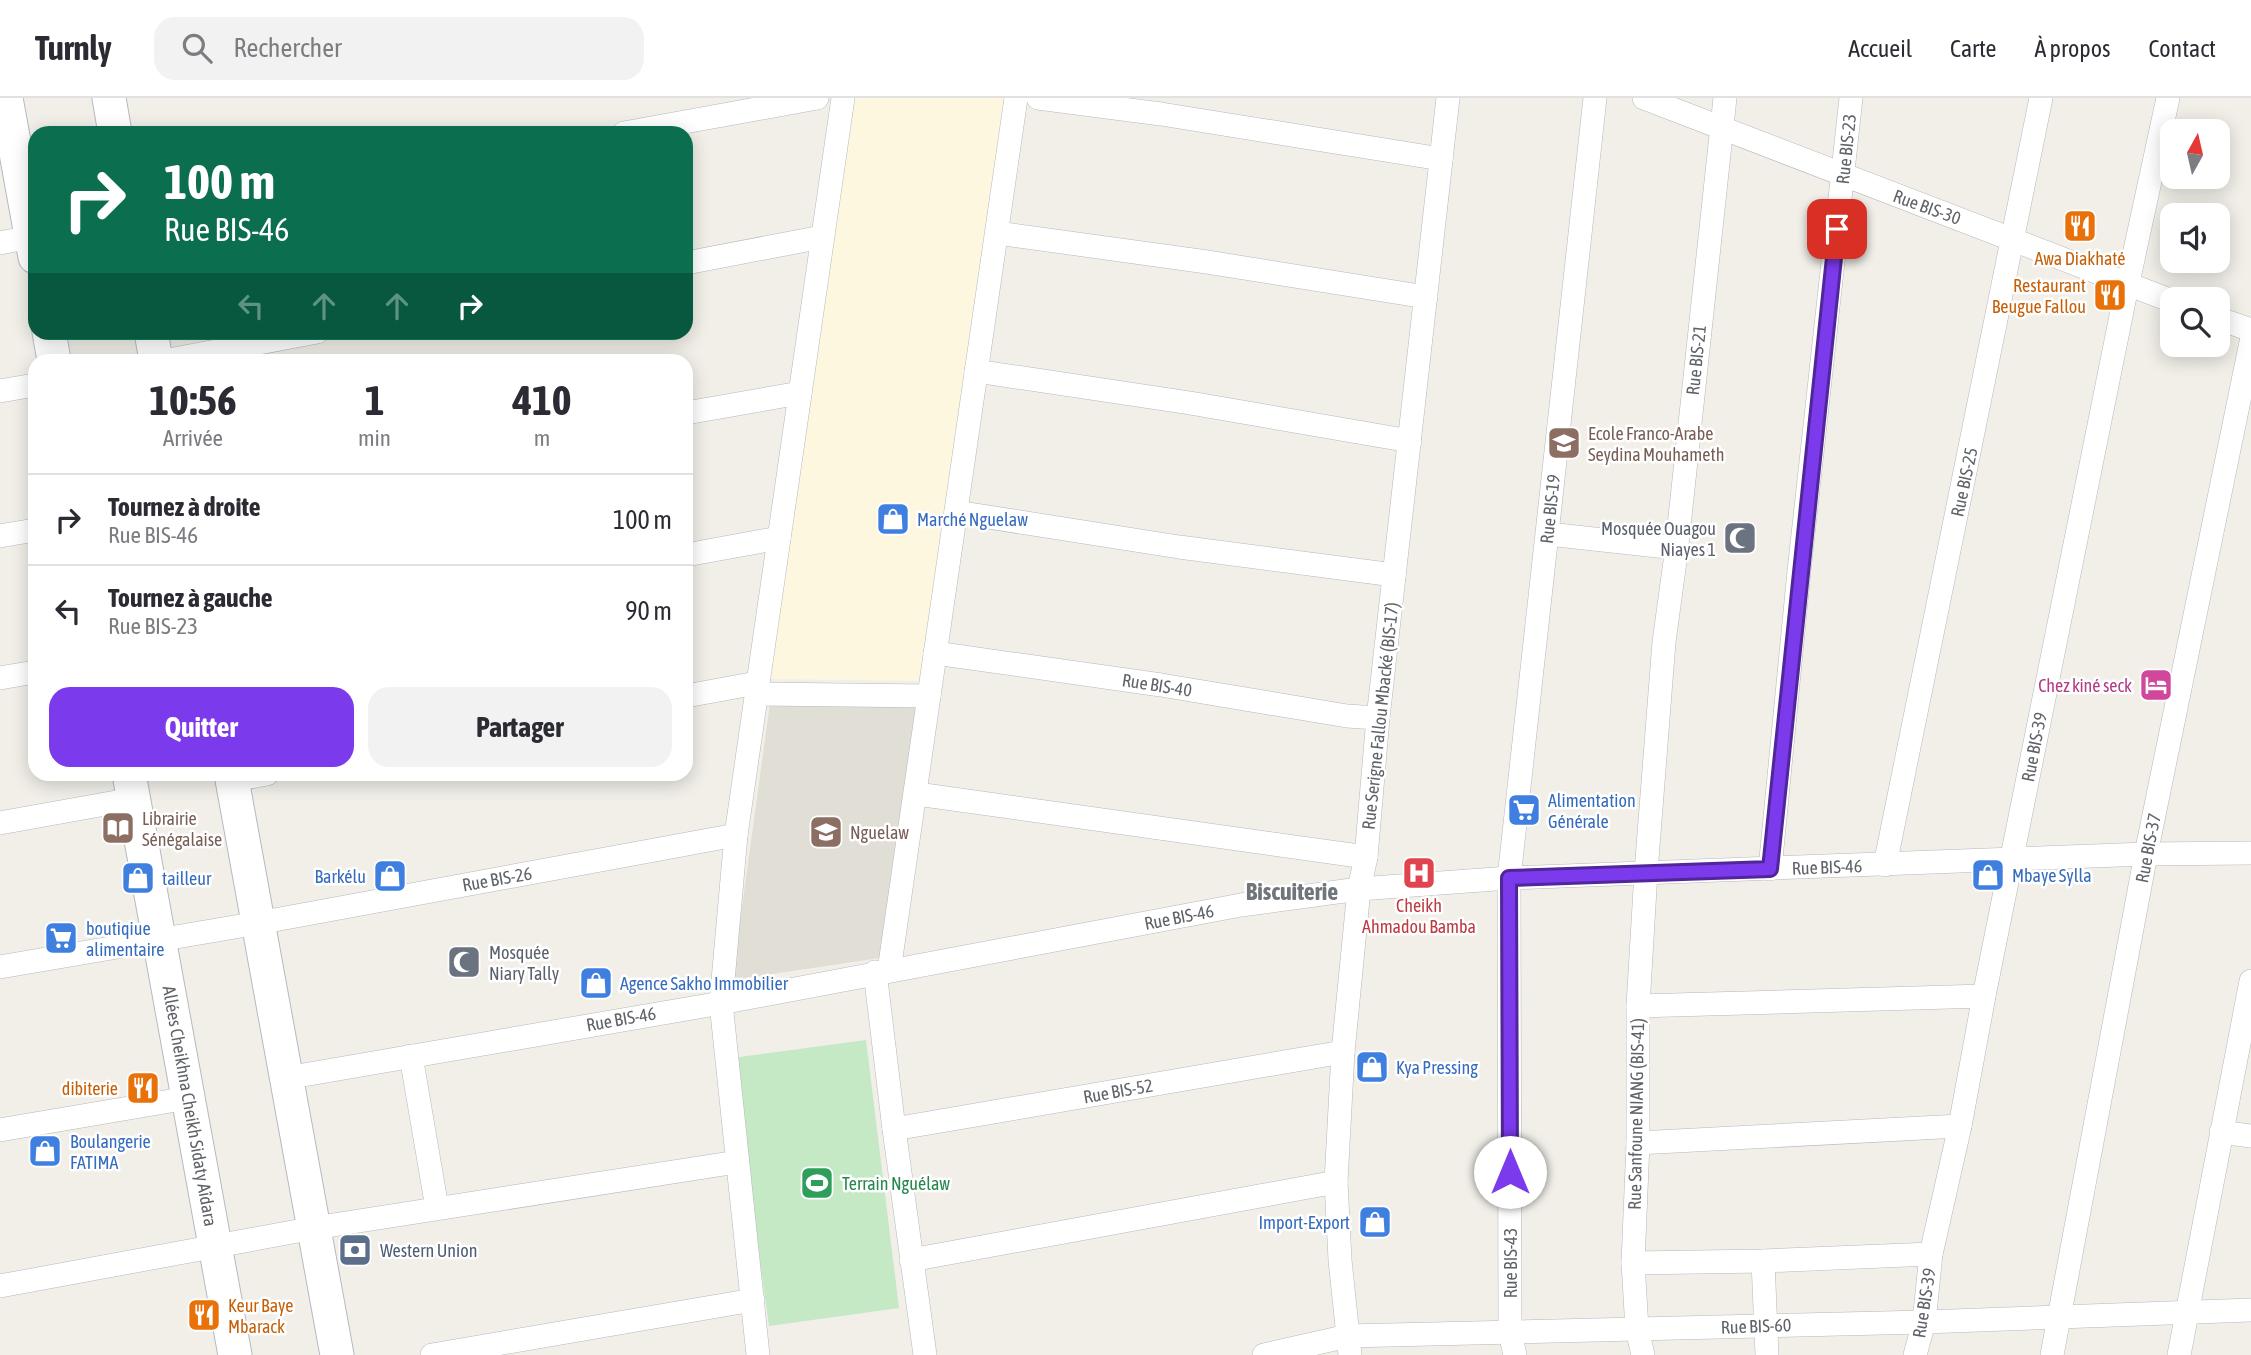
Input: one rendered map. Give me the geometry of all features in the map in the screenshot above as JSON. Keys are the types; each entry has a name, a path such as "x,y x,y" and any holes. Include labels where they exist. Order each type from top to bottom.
{"main road":[{"path":"109,98 114,126"},
{"path":"4,101 22,246"},
{"path":"232,781 249,925 286,1078 307,1229 337,1355"},
{"name":"Allées Cheikhna Cheikh Sidaty Aîdara","path":"131,786 166,938 188,1098 221,1245 235,1355"}],"street":[{"path":"663,126 817,98"},
{"path":"758,1355 721,1003 736,835 843,98"},
{"path":"925,1355 894,1129 882,971 917,794 1016,98"},
{"path":"1038,98 1237,125 1441,159"},
{"name":"Rue Serigne Fallou Mbacké (BIS-17)","path":"1349,1345 1339,1260 1336,1182 1343,1052 1448,98"},
{"name":"Rue BIS-19","path":"1509,878 1595,98"},
{"name":"Rue BIS-30","path":"1644,98 2160,296"},
{"name":"Rue BIS-21","path":"1646,873 1664,642 1725,98"},
{"name":"Rue BIS-23","path":"1770,869 1851,98"},
{"name":"Rue BIS-25","path":"1885,865 2041,98"},
{"name":"Rue BIS-39","path":"1915,1355 1924,1322 1931,1254 1960,1126 2128,284 2168,98"},
{"path":"996,233 1207,262 1426,297"},
{"path":"693,262 822,237"},
{"path":"2230,323 2251,330"},
{"path":"201,354 275,340"},
{"name":"Rue BIS-37","path":"2052,1355 2146,854 2251,342"},
{"path":"976,371 1190,403 1410,441"},
{"path":"0,391 28,386"},
{"path":"693,412 800,393"},
{"path":"956,512 1179,547 1394,575"},
{"path":"0,537 28,531"},
{"path":"1548,534 1676,548"},
{"path":"693,554 779,538"},
{"name":"Rue BIS-40","path":"935,653 1161,685 1347,716 1378,718"},
{"path":"0,678 28,673"},
{"path":"693,695 757,689 929,696"},
{"path":"0,823 131,786"},
{"path":"917,794 1366,857"},
{"name":"Rue BIS-26","path":"0,967 249,925 736,835"},
{"name":"Rue BIS-46","path":"286,1078 721,1003 1241,905 1359,889 1509,878 2146,854 2251,853"},
{"name":"Rue Sanfoune NIANG (BIS-41)","path":"1643,1355 1637,1329 1633,1263 1638,1143 1638,1006 1646,873"},
{"name":"Rue BIS-43","path":"1509,878 1512,1344"},
{"path":"2179,1355 2251,981"},
{"path":"1638,1006 1984,996"},
{"name":"Rue BIS-52","path":"894,1129 1343,1052"},
{"path":"411,1056 437,1209"},
{"path":"0,1130 188,1098"},
{"path":"1638,1143 1960,1126"},
{"path":"2221,1132 2251,1136"},
{"path":"0,1286 307,1229 737,1162"},
{"path":"911,1260 1336,1182"},
{"path":"1633,1263 1931,1254"},
{"path":"1763,1261 1768,1325 1767,1355"},
{"path":"432,1355 753,1300"},
{"name":"Rue BIS-60","path":"1264,1355 1349,1345 1512,1344 1637,1329 2251,1310"}],"shaded area":[{"path":"855,98 1005,98 925,681 769,679"},
{"name":"Nguelaw","path":"770,703 919,705 880,958 732,980"}],"green space":[{"name":"Terrain Nguélaw","path":"866,1040 899,1308 769,1326 732,1058"}],"place":[{"name":"Awa Diakhaté","path":"2080,226"},
{"name":"Restaurant Beugue Fallou","path":"2110,295"},
{"name":"Ecole Franco-Arabe Seydina Mouhameth","path":"1564,443"},
{"name":"Marché Nguelaw","path":"893,519"},
{"name":"Mosquée Ouagou Niayes 1","path":"1740,538"},
{"name":"Chez kiné seck","path":"2156,685"},
{"name":"Alimentation Générale","path":"1524,810"},
{"name":"Librairie Sénégalaise","path":"118,828"},
{"name":"Nguelaw","path":"826,832"},
{"name":"Cheikh Ahmadou Bamba","path":"1419,873"},
{"name":"Mbaye Sylla","path":"1988,875"},
{"name":"Barkélu","path":"390,876"},
{"name":"tailleur","path":"138,878"},
{"name":"boutiqiue alimentaire","path":"61,938"},
{"name":"Mosquée Niary Tally","path":"464,962"},
{"name":"Agence Sakho Immobilier","path":"596,983"},
{"name":"Kya Pressing","path":"1372,1067"},
{"name":"dibiterie","path":"143,1088"},
{"name":"Boulangerie FATIMA","path":"45,1151"},
{"name":"Terrain Nguélaw","path":"817,1183"},
{"name":"Import-Export","path":"1375,1222"},
{"name":"Western Union","path":"355,1250"},
{"name":"Keur Baye Mbarack","path":"204,1315"}],"district":[{"name":"Biscuiterie","path":"1292,891"}],"route":[{"path":"1510,1172 1509,878 1770,869 1799,571 1837,229"}]}
